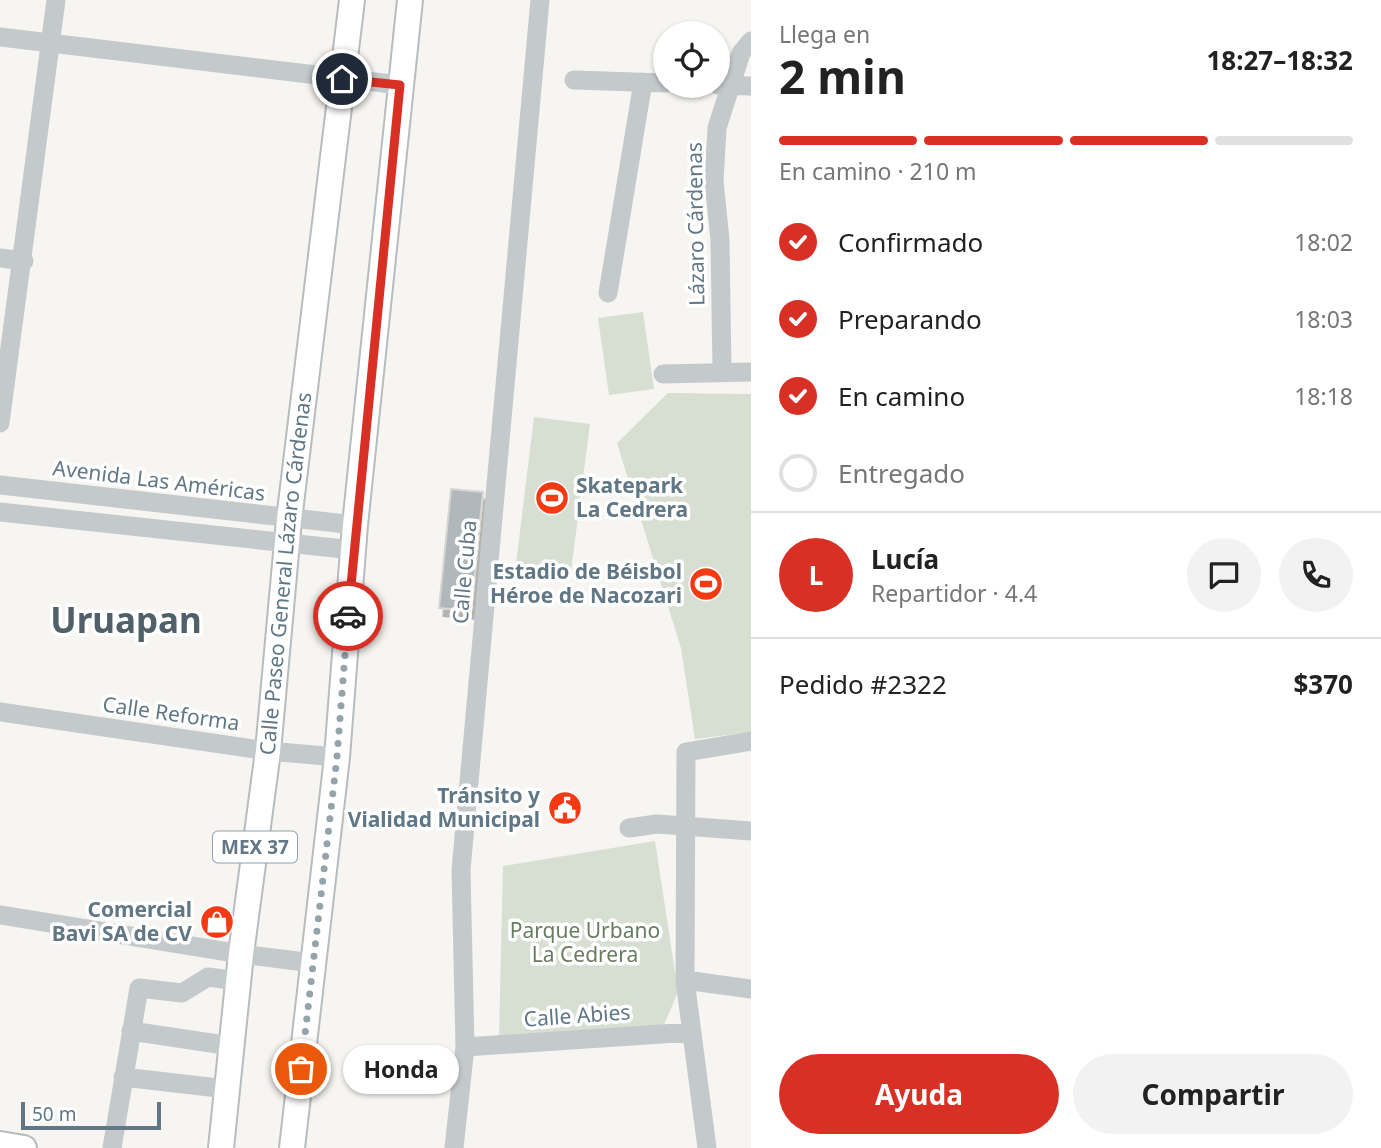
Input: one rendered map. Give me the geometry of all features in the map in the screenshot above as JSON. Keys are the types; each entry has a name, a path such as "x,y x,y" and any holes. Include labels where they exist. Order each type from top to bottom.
{"main road":[{"name":"Calle Paseo General Lázaro Cárdenas","path":"221,1148 241,954 268,751 286,545 352,0"},
{"name":"MEX 37","path":"292,1148 337,757 355,525 410,0"},
{"path":"0,1144 24,1148"}],"street":[{"path":"0,423 24,261 56,0"},
{"name":"Calle Cuba","path":"454,1148 465,1046 461,870 540,0"},
{"path":"0,37 400,85"},
{"name":"Lázaro Cárdenas","path":"722,372 720,240 714,181 717,128 734,85 741,53 751,41"},
{"path":"574,80 653,82"},
{"path":"608,293 643,82"},
{"path":"0,258 24,261"},
{"path":"663,374 751,372"},
{"name":"Avenida Las Américas","path":"0,485 289,520 355,525"},
{"path":"0,512 286,545 353,550"},
{"name":"Calle Reforma","path":"0,712 268,751 337,757"},
{"path":"707,1148 685,980 686,752 751,741"},
{"path":"629,828 686,825 751,831"},
{"path":"0,915 313,963"},
{"path":"112,1148 138,991 142,987 182,993 208,977 238,981"},
{"path":"685,980 751,989"},
{"path":"131,1031 231,1046"},
{"name":"Calle Abies","path":"465,1046 692,1032"},
{"path":"123,1077 227,1089"}],"green space":[{"path":"643,312 654,389 609,395 598,318"},
{"name":"Estadio de Béisbol Héroe de Nacozari","path":"668,393 751,394 751,732 695,739 681,648 617,443"},
{"name":"Skatepark La Cedrera","path":"534,417 590,424 570,579 515,572"},
{"name":"Parque Urbano La Cedrera","path":"655,841 678,992 663,1027 499,1039 503,866"}],"building":[{"path":"451,489 483,492 471,611 439,608"}],"way so far":[{"path":"301,1069 337,757 348,616"}],"place":[{"name":"Skatepark La Cedrera","path":"552,498"},
{"name":"Estadio de Béisbol Héroe de Nacozari","path":"706,584"},
{"name":"Tránsito y Vialidad Municipal","path":"565,808"},
{"name":"Comercial Bavi SA de CV","path":"217,922"},
{"name":"Honda","path":"301,1069"}],"district":[{"name":"Uruapan","path":"126,621"}],"route":[{"path":"342,79 400,85 348,616"}]}
